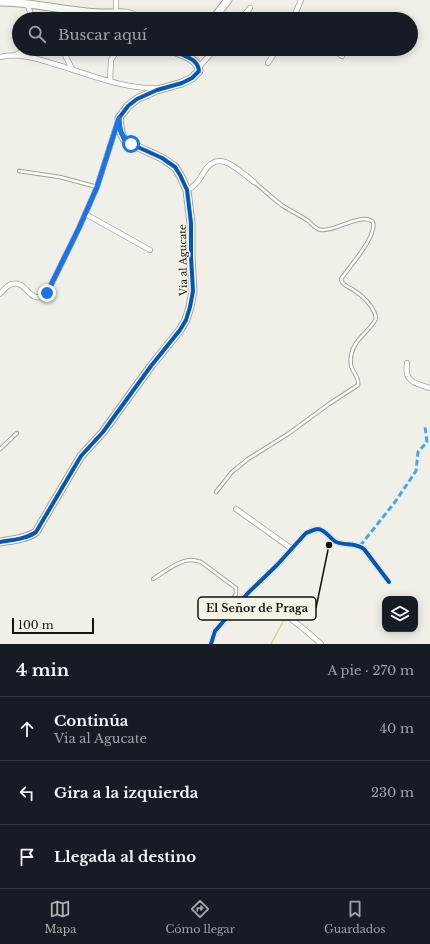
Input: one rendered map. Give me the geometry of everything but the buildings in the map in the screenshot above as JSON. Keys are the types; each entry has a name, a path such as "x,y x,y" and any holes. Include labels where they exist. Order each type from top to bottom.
{"street":[{"path":"116,0 116,12"},
{"path":"219,12 228,0"},
{"path":"296,12 301,0"},
{"path":"0,2 13,2 83,12"},
{"path":"27,4 30,12"},
{"path":"247,12 250,8"},
{"path":"0,57 12,56"},
{"path":"23,56 110,81 134,86 156,88 172,86"},
{"path":"66,56 72,69"},
{"path":"110,81 112,60 114,56"},
{"path":"185,56 193,60 199,67"},
{"path":"0,294 9,285 14,283 18,284 32,296 39,298 44,296 52,284 97,187 119,118 128,106 137,99 157,90 192,78 199,71 199,67 209,56"},
{"path":"268,63 272,56"},
{"name":"Via al Agucate","path":"0,542 22,538 36,532 82,456 103,432 151,366 180,330 186,320 190,307 193,291 191,223 187,190 175,167 162,158 131,144 124,139 119,127 119,118"},
{"path":"187,190 197,184 205,170 210,165 220,161 225,161 233,165 254,182"},
{"path":"85,214 150,250"},
{"path":"406,363 409,379 430,388"},
{"path":"236,509 292,549"},
{"path":"211,644 215,631 248,593 277,565 306,533 319,529 340,544 360,546 364,549 389,582"},
{"path":"229,616 242,605 253,602 265,604 282,613 321,644"}],"lane":[{"path":"19,171 60,177 97,187"},
{"path":"216,492 232,472 248,459 288,434 358,385 358,380 351,367 350,359 352,349 376,319 373,310 366,301 359,294 345,286 341,279 367,242 373,230 373,222 362,219 334,229 319,230 309,221 282,206 254,182"},
{"path":"0,449 17,433"},
{"path":"153,579 186,561 194,560 201,562 236,588 236,594 226,609 229,616"}],"waterway":[{"path":"271,644 285,618"}],"marked path":[{"path":"360,546 395,502 416,471 418,452 427,442 425,426"}],"cycle path":[{"path":"0,542 23,538 36,532 81,456 103,432 186,320 193,291 191,223 187,190 175,167 162,158 131,144 124,139 121,133 119,118 128,106 137,99 157,90 182,83 192,78 199,71 198,66 186,56"},
{"path":"211,644 215,631 248,593 277,565 306,533 314,530 318,529 323,531 336,542 354,545 364,549 389,582"}],"place":[{"name":"El Señor de Praga","path":"329,545"}],"route":[{"path":"47,293 79,228 97,187 119,118 121,133 124,139 131,144"}]}
